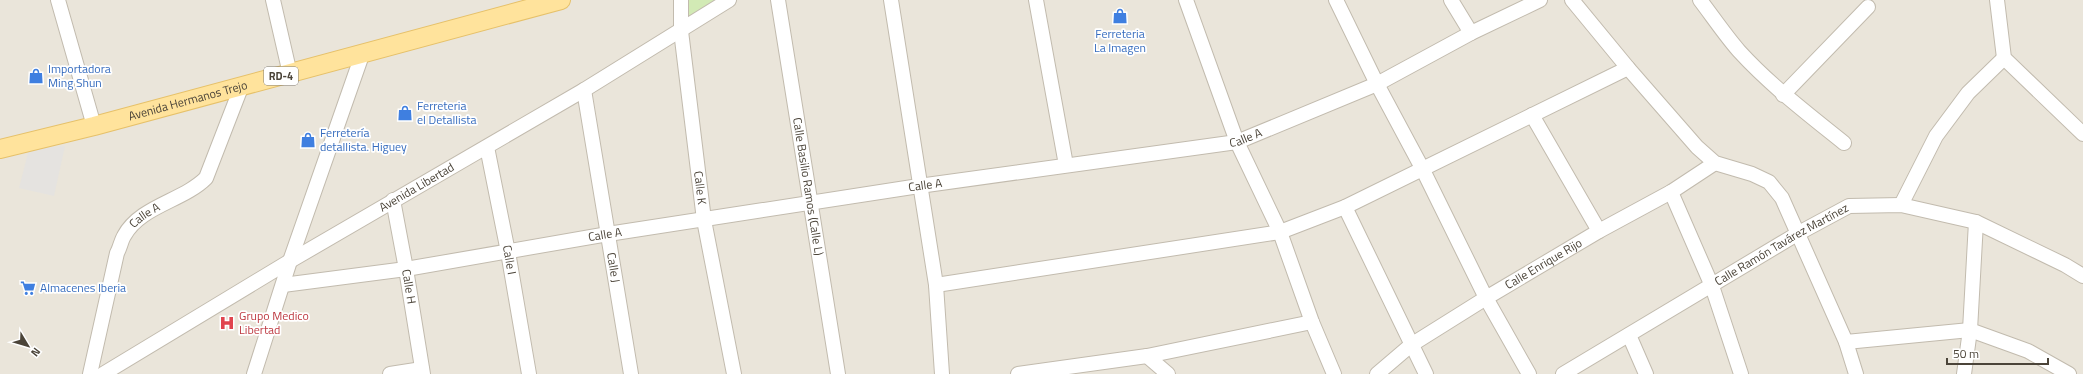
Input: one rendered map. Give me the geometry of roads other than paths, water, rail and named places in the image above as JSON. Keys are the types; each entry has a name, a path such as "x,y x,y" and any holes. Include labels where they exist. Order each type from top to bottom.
{"main road":[{"name":"Avenida Hermanos Trejo","path":"0,149 94,126 242,85 362,55 560,0"}],"street":[{"path":"58,0 94,126"},
{"path":"273,0 290,74"},
{"name":"Calle K","path":"681,0 681,30 704,220 734,374"},
{"name":"Avenida Libertad","path":"103,374 393,200 584,90 729,0"},
{"name":"Calle Basilio Ramos (Calle L)","path":"778,0 838,374"},
{"path":"891,0 919,186 936,285 942,374"},
{"path":"1036,0 1066,166"},
{"path":"1186,0 1237,142 1280,232 1312,322 1334,374"},
{"path":"1336,0 1377,84 1422,168 1486,298 1529,374"},
{"path":"1451,0 1470,32"},
{"name":"Calle A","path":"283,285 406,269 608,234 919,186 1237,142 1377,84 1470,32 1540,0"},
{"path":"1572,0 1628,68 1697,147 1715,163 1752,174 1769,182 1782,198 1846,342 1856,374"},
{"path":"1700,0 1739,50 1783,95 1844,144"},
{"path":"1997,0 2004,58 2083,134"},
{"path":"1783,95 1868,7"},
{"path":"254,374 290,261 362,55"},
{"path":"1901,205 1936,136 1968,92 2004,58"},
{"path":"936,285 1280,232 1345,207 1628,68"},
{"name":"Calle A","path":"90,374 118,254 124,235 146,214 198,186 206,178 242,85"},
{"name":"Calle J","path":"584,90 632,374"},
{"path":"1532,115 1599,231"},
{"name":"Calle I","path":"487,147 508,252 529,374"},
{"name":"Calle Enrique Rijo","path":"1377,374 1411,345 1486,298 1599,231 1671,192 1715,163"},
{"path":"1671,192 1712,286 1740,374"},
{"name":"Calle H","path":"393,200 423,371"},
{"name":"Calle Ramón Tavárez Martínez","path":"1563,374 1797,234 1849,206 1901,205 1976,222 2065,265 2083,276"},
{"path":"1345,207 1426,374"},
{"path":"1964,374 1970,330 1976,222"},
{"path":"1018,374 1147,356 1312,322"},
{"path":"1846,342 1970,330 2028,351 2068,374"},
{"path":"1629,334 1646,374"},
{"path":"1147,356 1168,374"},
{"path":"390,374 423,371"}],"place":[{"name":"Ferreteria La Imagen","path":"1120,16"},
{"name":"Importadora Ming Shun","path":"36,76"},
{"name":"Ferreteria el Detallista","path":"405,113"},
{"name":"Ferretería detallista. Higuey","path":"308,140"},
{"name":"Almacenes Iberia","path":"28,288"},
{"name":"Grupo Medico Libertad","path":"227,323"}]}
